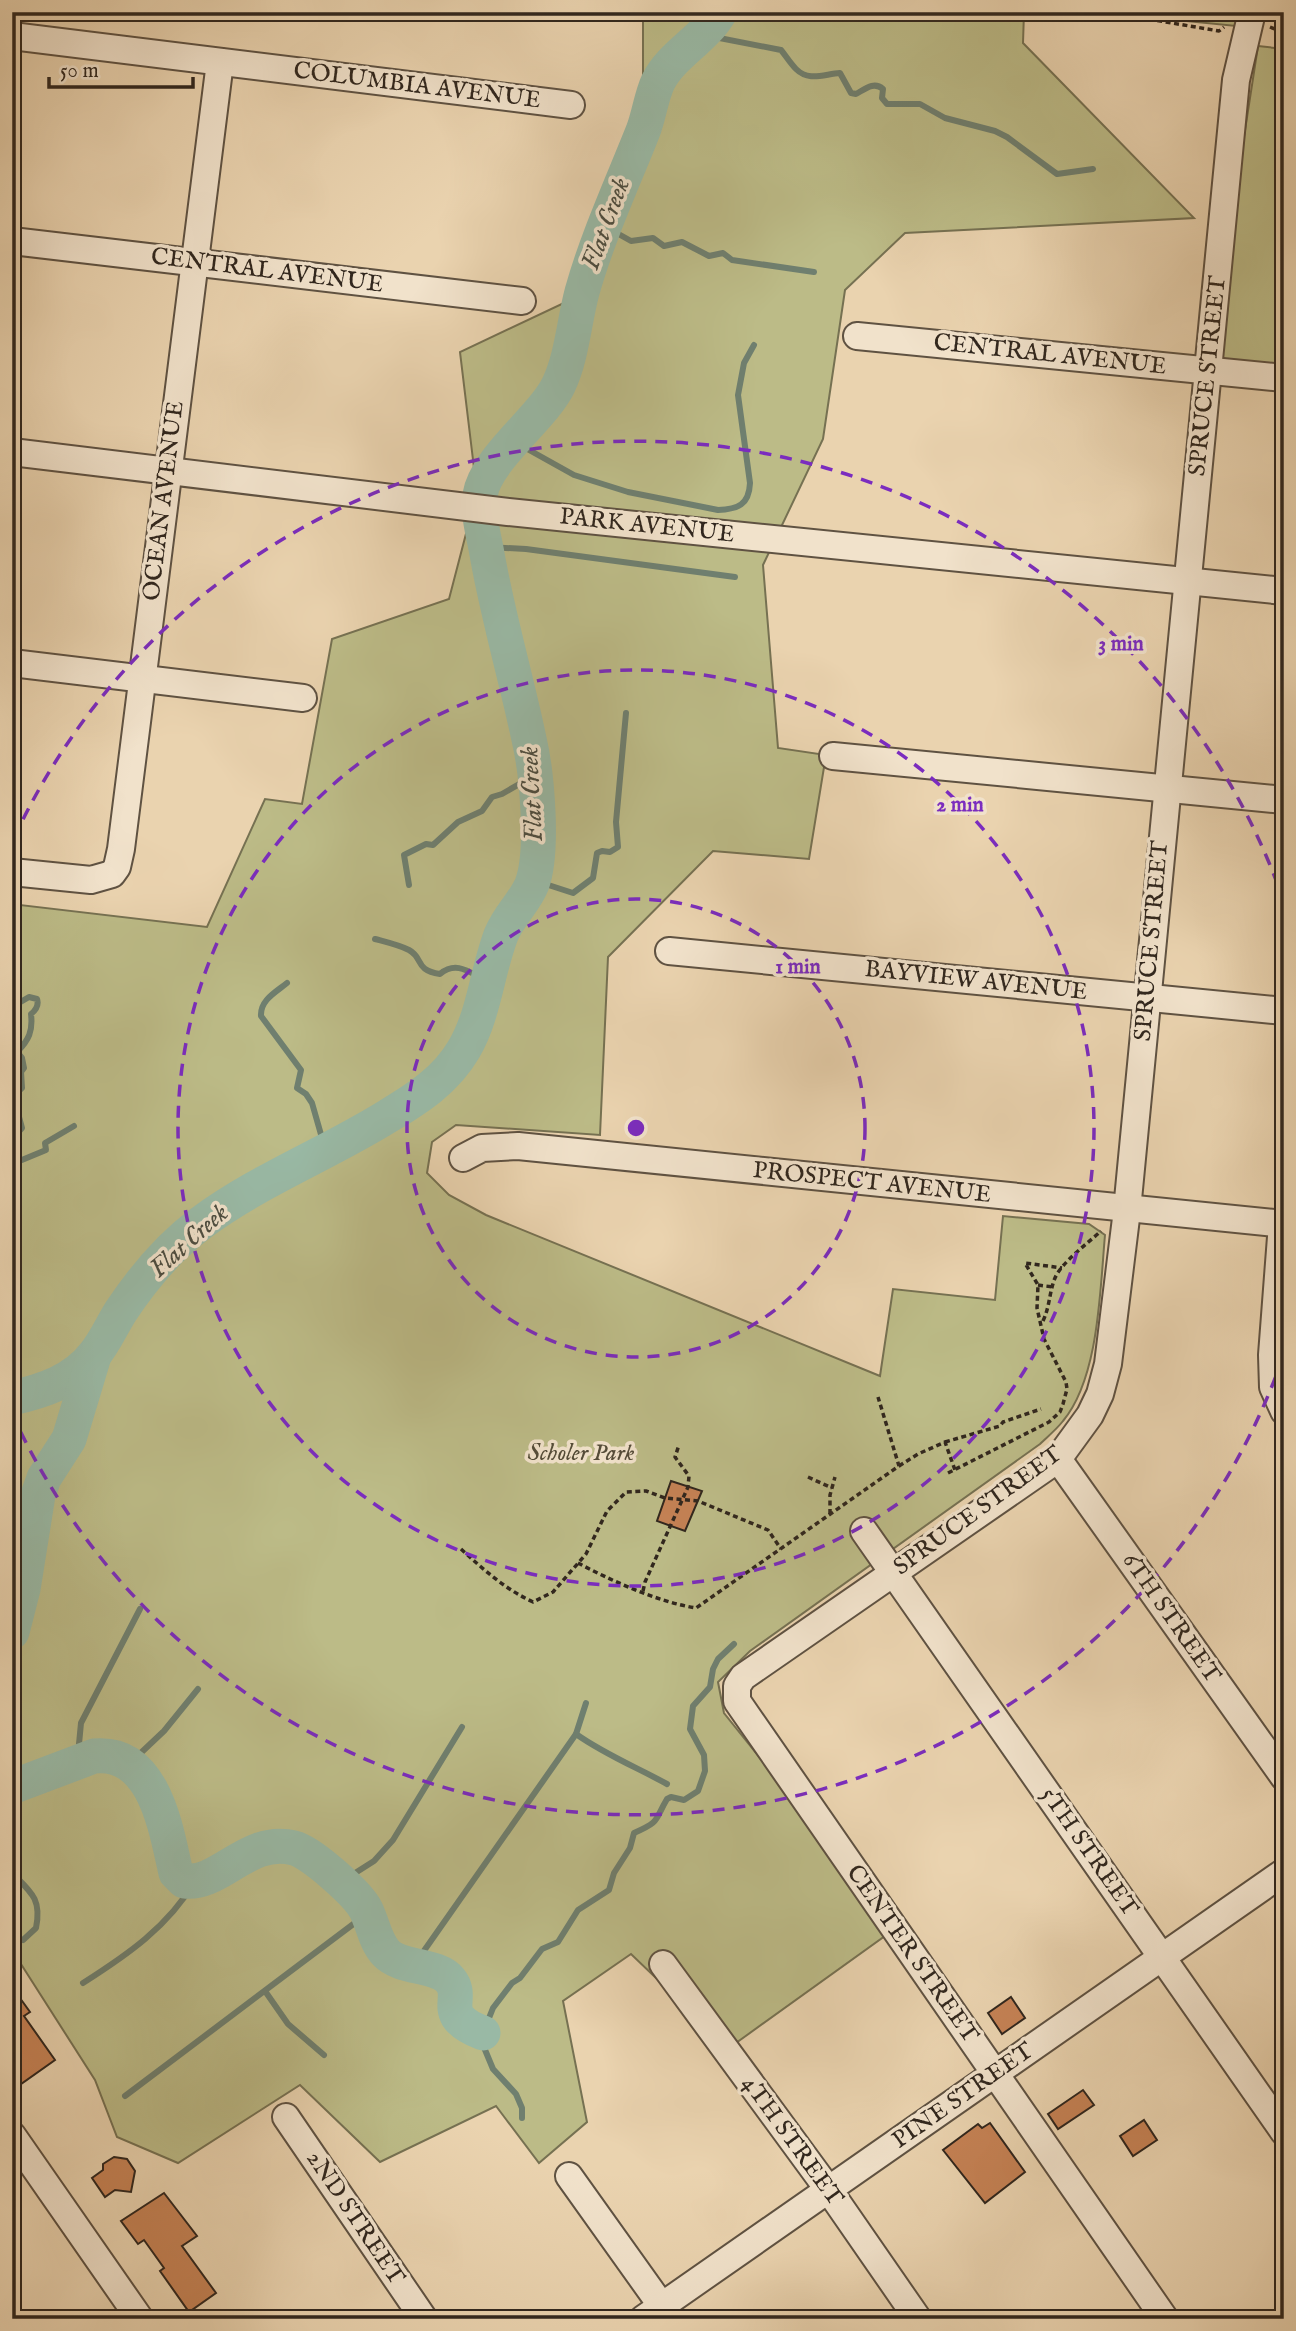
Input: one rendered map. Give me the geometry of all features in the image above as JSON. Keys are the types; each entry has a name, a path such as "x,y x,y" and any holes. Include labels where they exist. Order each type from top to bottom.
{"street":[{"name":"SPRUCE STREET","path":"736,1691 743,1677 1058,1459 1090,1415 1100,1394 1108,1364 1127,1210 1236,80 1250,16"},
{"name":"COLUMBIA AVENUE","path":"12,36 571,105"},
{"name":"OCEAN AVENUE","path":"12,873 101,879 112,874 117,867 219,62"},
{"name":"CENTRAL AVENUE","path":"12,240 522,301"},
{"name":"CENTRAL AVENUE","path":"857,335 1284,378"},
{"name":"PARK AVENUE","path":"12,452 508,512 1284,591"},
{"path":"12,663 303,698"},
{"path":"833,756 1284,800"},
{"name":"BAYVIEW AVENUE","path":"669,951 1284,1011"},
{"name":"PROSPECT AVENUE","path":"463,1158 482,1148 518,1146 1283,1224"},
{"path":"1283,1224 1272,1364 1273,1387 1284,1411"},
{"name":"6TH STREET","path":"1058,1459 1284,1777"},
{"name":"5TH STREET","path":"864,1531 1284,2132"},
{"name":"CENTER STREET","path":"736,1691 737,1702 1165,2319"},
{"name":"PINE STREET","path":"659,2314 828,2189 1284,1872"},
{"name":"4TH STREET","path":"663,1964 828,2189 918,2319"},
{"name":"2ND STREET","path":"286,2117 424,2319"},
{"path":"12,2135 140,2319"},
{"path":"569,2176 659,2314"}],"path":[{"path":"1107,12 1219,31 1236,18 1250,16 1284,33"},
{"path":"1042,1323 1049,1307 1055,1277 1108,1224 1127,1210"},
{"path":"948,1473 1040,1427 1060,1412 1066,1397 1066,1382 1044,1339 1037,1308 1038,1285 1025,1263 1062,1268"},
{"path":"1038,1285 1053,1287"},
{"path":"878,1397 899,1466"},
{"path":"578,1563 604,1577 675,1605 696,1608 918,1454 1041,1409"},
{"path":"945,1442 954,1470"},
{"path":"643,1591 688,1487 690,1476 675,1457 679,1445"},
{"path":"830,1514 835,1477"},
{"path":"808,1478 832,1488"},
{"path":"461,1549 515,1594 533,1602 553,1592 586,1554 607,1511 625,1492 646,1491 665,1498 698,1501 768,1530 780,1549"}],"green space":[{"name":"Scholer Park","path":"643,12 1024,12 1023,43 1194,218 905,233 845,290 823,439 763,565 778,748 826,755 809,859 713,851 608,957 600,1135 456,1125 432,1142 427,1173 449,1195 486,1215 880,1376 893,1289 995,1300 1003,1216 1089,1224 1105,1235 1099,1307 1091,1358 1075,1403 1060,1424 1040,1444 750,1651 718,1682 724,1713 896,1928 729,2048 631,1954 563,2001 587,2122 539,2163 496,2106 380,2162 300,2085 178,2163 117,2137 95,2080 12,1950 12,904 207,927 265,799 302,804 332,639 449,599 468,526 474,468 460,352 564,303 643,90"},
{"path":"1096,12 1251,12 1246,27"},
{"path":"1258,46 1284,49 1284,378 1208,370"}],"building":[{"path":"671,1481 702,1491 685,1531 657,1521"},
{"path":"12,1987 30,2012 24,2016 55,2060 21,2084 12,2071"},
{"path":"1011,1997 1025,2018 1002,2034 988,2013"},
{"path":"1083,2090 1094,2105 1058,2129 1048,2114"},
{"path":"1144,2120 1157,2140 1133,2156 1120,2136"},
{"path":"990,2123 1025,2172 985,2203 943,2150 978,2124 982,2128"},
{"path":"114,2157 127,2159 135,2171 131,2192 115,2190 105,2197 92,2178 103,2170 103,2164"},
{"path":"164,2193 197,2236 182,2246 216,2293 189,2312 160,2271 164,2268 144,2240 138,2244 121,2221"}],"waterway":[{"name":"Flat Creek","path":"12,1398 57,1384 86,1364 148,1275 168,1252 201,1223 246,1193 365,1130 420,1095 449,1070 471,1036 501,935 532,884 538,852 537,791 532,754 491,577 480,517 480,495 493,467 552,397 559,384 567,362 588,272 643,131 658,82 671,63 706,31 720,12"},
{"path":"704,35 781,50 796,69 806,75 840,73 851,93 880,87 883,89 882,98 887,104 920,104 945,118 995,131 1057,174 1093,169"},
{"path":"606,227 631,241 653,238 664,246 682,242 709,256 723,253 732,260 814,272"},
{"path":"513,441 574,475 628,492 718,510 737,507 745,501 750,483 738,395 744,363 754,345"},
{"path":"486,547 526,549 735,577"},
{"path":"533,880 573,893 593,878 597,853 610,852 618,847 616,822 626,713"},
{"path":"409,885 404,855 426,844 433,845 458,822 482,811 492,797 535,775"},
{"path":"375,939 414,953 426,970 440,974 458,968 487,981"},
{"path":"287,983 266,1001 261,1016 301,1070 297,1088 306,1094 312,1103 326,1152"},
{"path":"12,1007 29,997 37,999 38,1003 31,1014 29,1035 17,1052 22,1058 24,1068 21,1072 22,1088 16,1106 22,1128 14,1137 18,1163 12,1171"},
{"path":"17,1162 46,1150 45,1143 74,1126"},
{"path":"12,1632 23,1589 38,1495 44,1478 69,1439 94,1356"},
{"path":"12,1600 21,1601"},
{"path":"83,1760 79,1744 81,1723 140,1609"},
{"path":"522,2118 522,2108 516,2094 493,2069 483,2045 483,2033 493,2008 542,1949 558,1942 578,1910 609,1890 614,1873 630,1848 634,1833 653,1823 667,1799 671,1797 684,1800 698,1791 705,1771 704,1755 690,1729 693,1706 710,1687 718,1659 734,1644"},
{"path":"128,1765 164,1731 198,1689"},
{"path":"414,1965 576,1734 586,1703"},
{"path":"341,1882 374,1861 393,1840 462,1727"},
{"path":"576,1734 667,1784"},
{"path":"12,1787 94,1756 115,1758 131,1766 144,1779 154,1796 168,1836 176,1873 184,1881 197,1881 210,1876 262,1849 278,1846 302,1851 354,1894 366,1910 379,1943 386,1953 400,1962 437,1971 450,1980 454,1987 456,2013 460,2020 483,2033"},
{"path":"12,1873 30,1891 36,1903 36,1928 23,1940"},
{"path":"83,1983 145,1939 172,1912 195,1881"},
{"path":"125,2096 368,1913"},
{"path":"265,1991 288,2024 324,2055"}]}
